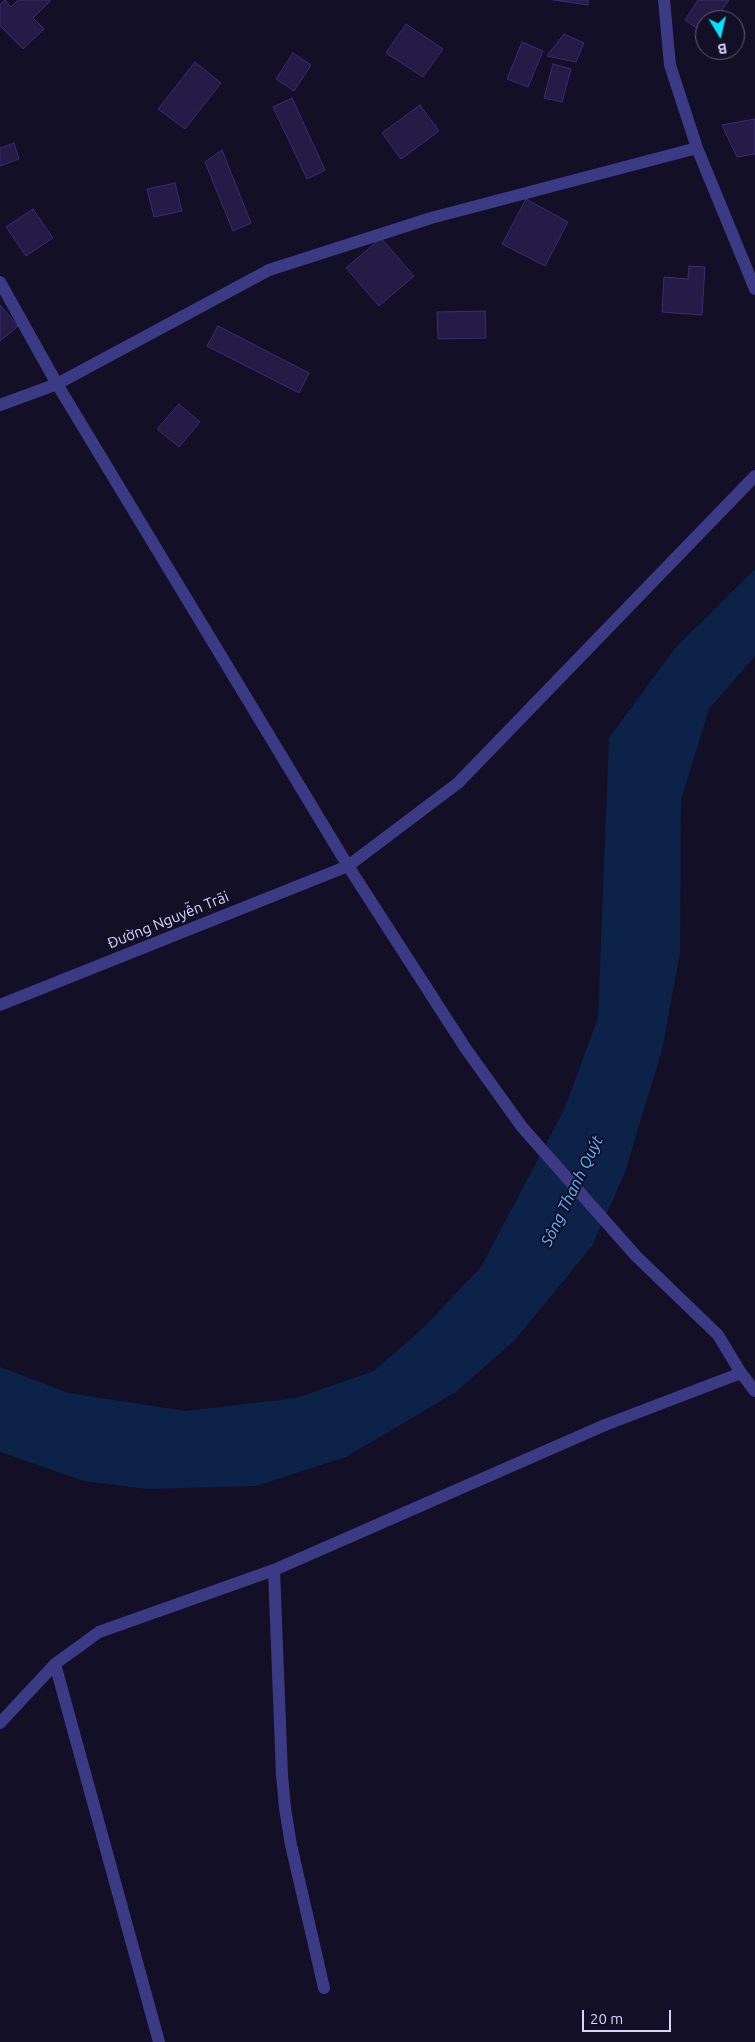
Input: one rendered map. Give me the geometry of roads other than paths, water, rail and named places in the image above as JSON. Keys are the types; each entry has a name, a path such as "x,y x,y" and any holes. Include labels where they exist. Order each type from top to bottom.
{"street":[{"path":"664,0 670,65 697,148 755,289"},
{"path":"0,405 57,384 269,270 431,218 697,148"},
{"path":"0,282 57,384 348,866 466,1049 522,1127 636,1256 718,1335 741,1373 755,1391"},
{"name":"Đường Nguyễn Trãi","path":"0,1005 348,866 458,783 755,476"},
{"path":"0,1723 55,1664 99,1632 274,1570 605,1425 741,1373"},
{"path":"274,1570 285,1808 291,1845 324,1988"},
{"path":"55,1664 159,2042"}],"water":[{"name":"Sông Thanh Quýt","path":"755,569 755,656 709,709 681,800 680,953 662,1050 624,1175 592,1246 515,1340 456,1392 346,1457 256,1486 147,1489 84,1481 0,1452 0,1367 69,1393 186,1411 296,1398 374,1371 422,1329 481,1267 564,1110 598,1018 609,738 676,647"}]}
